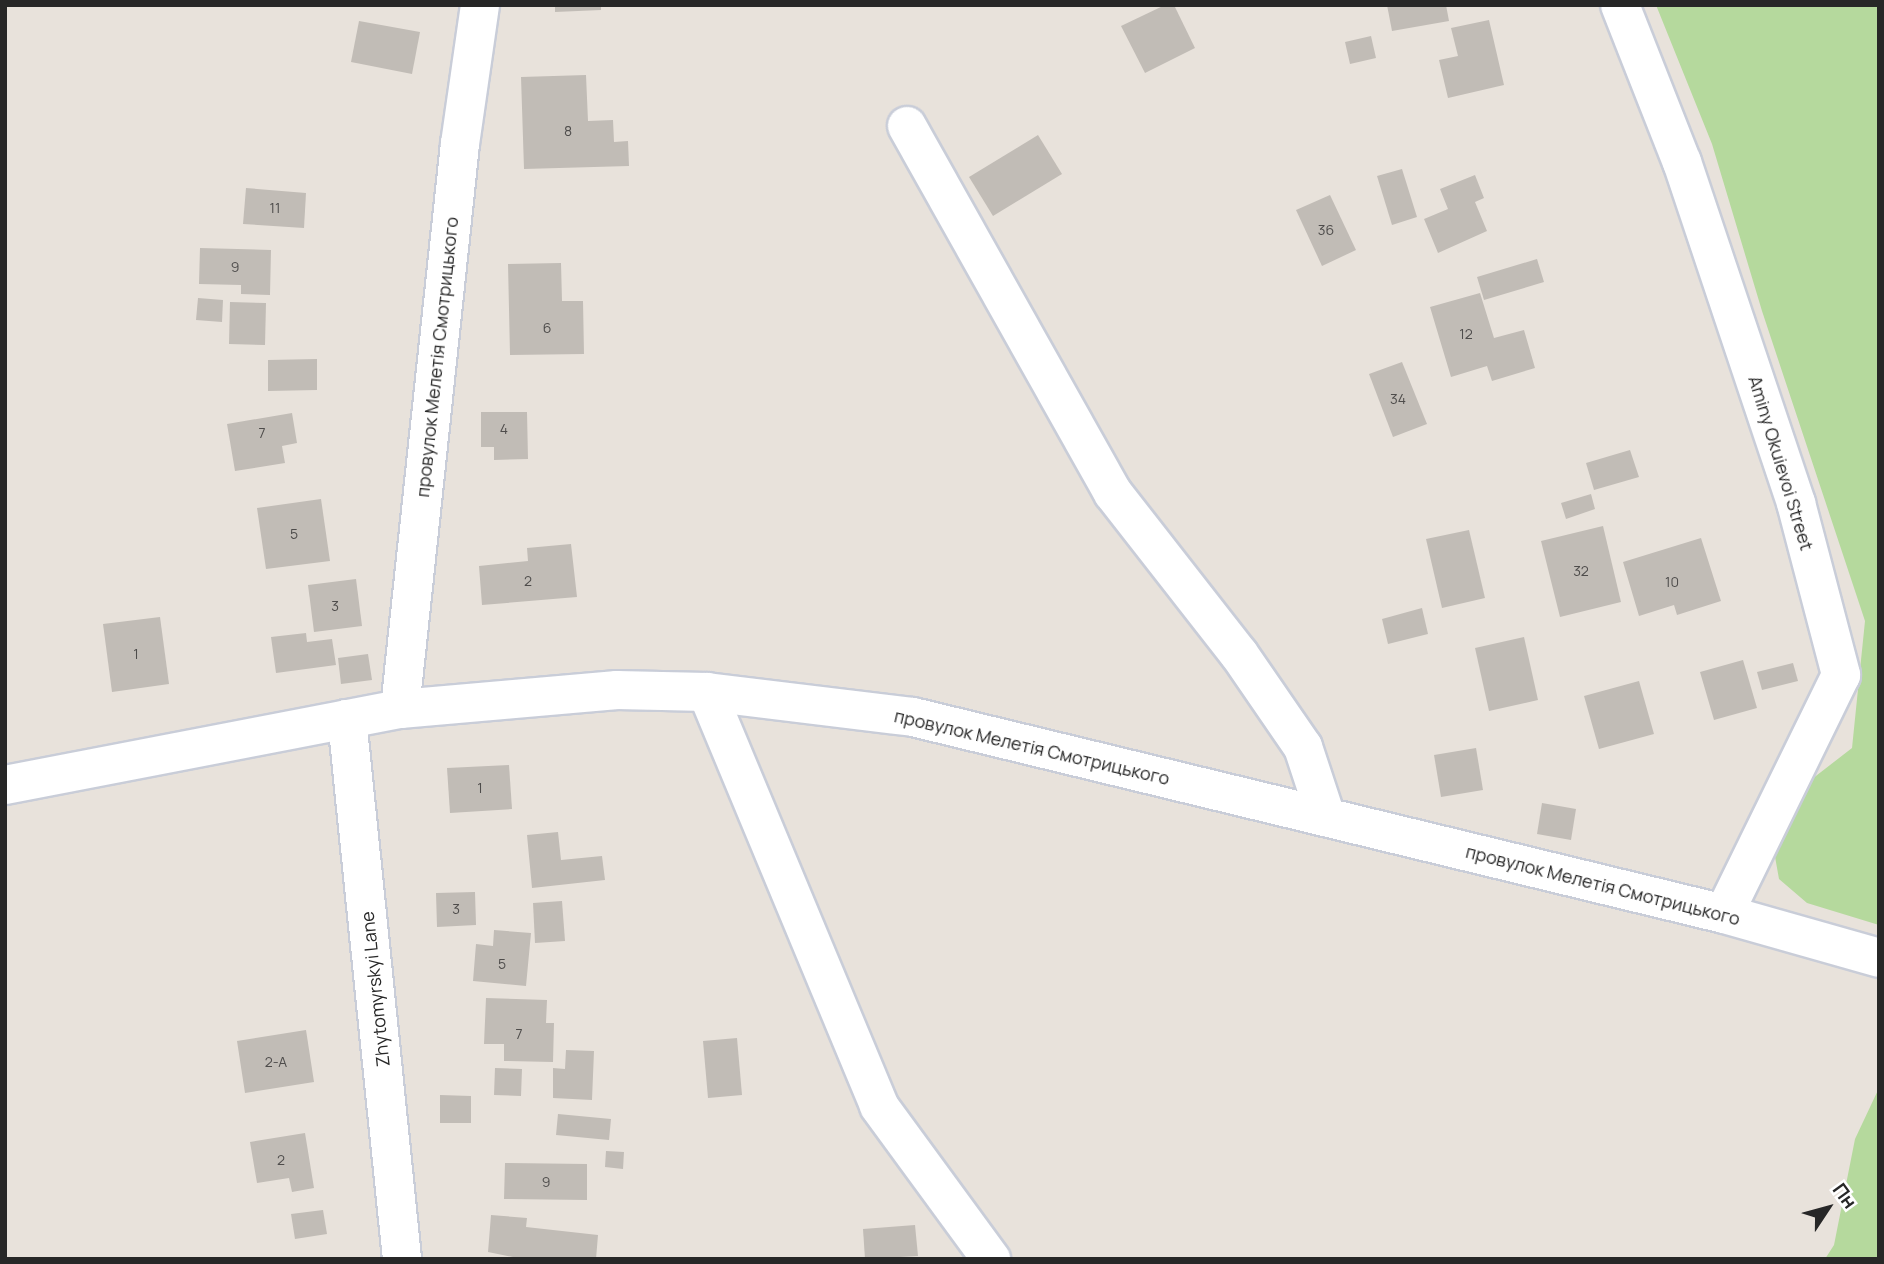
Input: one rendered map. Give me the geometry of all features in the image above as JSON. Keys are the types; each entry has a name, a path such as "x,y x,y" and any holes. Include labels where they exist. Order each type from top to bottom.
{"street":[{"name":"провулок Мелетія Смотрицького","path":"400,709 460,144 480,5"},
{"name":"Aminy Okuievoi Street","path":"1620,5 1682,162 1796,503 1841,675 1724,914"},
{"path":"906,126 1113,493 1239,654 1303,747 1326,817"},
{"name":"провулок Мелетія Смотрицького","path":"5,786 400,709 617,690 707,692 913,717 1724,914 1879,958"},
{"path":"707,692 879,1105 991,1259"},
{"name":"Zhytomyrskyi Lane","path":"347,719 402,1259"}],"green space":[{"path":"1656,5 1879,5 1879,925 1807,903 1779,879 1772,840 1781,803 1852,748 1865,621 1762,311 1712,144"},
{"path":"1879,1088 1879,1259 1825,1259 1834,1245 1855,1139"}],"building":[{"path":"555,5 601,5 601,10 555,12"},
{"path":"1165,5 1174,5 1195,48 1145,73 1121,26"},
{"path":"1387,5 1446,5 1449,21 1392,31"},
{"path":"1489,20 1504,85 1448,98 1439,60 1458,56 1451,28"},
{"path":"359,21 420,32 412,74 351,62"},
{"path":"1371,36 1376,58 1350,64 1345,42"},
{"path":"586,75 588,121 613,120 614,142 628,141 629,166 524,169 521,77"},
{"path":"1038,135 1062,174 993,216 969,177"},
{"path":"1402,169 1417,217 1392,225 1377,176"},
{"path":"1475,175 1484,198 1475,202 1487,231 1438,253 1424,219 1448,209 1440,189"},
{"path":"246,188 306,193 304,228 243,224"},
{"path":"1330,195 1356,250 1322,266 1296,210"},
{"path":"200,248 271,250 270,295 241,294 241,285 199,284"},
{"path":"1537,259 1544,282 1484,300 1477,277"},
{"path":"561,263 562,301 583,301 584,354 510,355 508,264"},
{"path":"1480,293 1494,338 1524,330 1535,368 1492,381 1487,366 1451,377 1430,307"},
{"path":"198,298 223,300 222,322 196,320"},
{"path":"230,302 266,303 265,345 229,344"},
{"path":"317,359 317,390 268,391 268,360"},
{"path":"1402,362 1427,424 1393,437 1369,374"},
{"path":"481,412 527,412 528,459 494,460 494,447 481,447"},
{"path":"292,413 297,443 282,446 285,463 235,471 227,424"},
{"path":"1630,450 1639,477 1594,490 1586,463"},
{"path":"1591,494 1595,509 1566,519 1561,503"},
{"path":"321,499 330,561 266,569 257,508"},
{"path":"1603,526 1621,602 1560,617 1541,541"},
{"path":"1469,530 1485,598 1442,608 1426,539"},
{"path":"1701,538 1721,601 1677,615 1674,605 1639,616 1623,562"},
{"path":"571,544 577,597 482,605 479,566 528,561 527,548"},
{"path":"356,579 362,626 314,632 308,585"},
{"path":"1422,608 1428,634 1388,644 1382,619"},
{"path":"160,617 169,684 112,692 103,624"},
{"path":"306,633 307,642 332,639 336,665 276,673 271,637"},
{"path":"1524,637 1538,700 1489,711 1475,648"},
{"path":"368,654 372,680 341,684 338,658"},
{"path":"1743,660 1757,708 1714,720 1700,672"},
{"path":"1793,663 1798,681 1762,690 1757,672"},
{"path":"1639,681 1654,734 1599,749 1584,696"},
{"path":"1476,748 1483,790 1441,797 1434,755"},
{"path":"509,765 512,809 450,813 447,768"},
{"path":"1542,803 1576,809 1571,840 1537,834"},
{"path":"558,832 561,860 602,856 605,880 532,888 527,835"},
{"path":"475,892 476,925 437,927 436,893"},
{"path":"562,901 565,941 535,943 533,903"},
{"path":"494,930 531,933 526,986 473,981 476,944 493,946"},
{"path":"486,998 547,1000 546,1023 554,1023 553,1062 504,1061 504,1044 484,1044"},
{"path":"306,1030 314,1082 245,1093 237,1041"},
{"path":"737,1038 742,1095 708,1098 703,1041"},
{"path":"566,1050 594,1051 592,1100 553,1098 553,1068 565,1069"},
{"path":"495,1068 522,1069 521,1096 494,1095"},
{"path":"440,1095 471,1096 471,1123 440,1123"},
{"path":"558,1114 611,1119 609,1140 556,1135"},
{"path":"305,1133 314,1188 292,1192 289,1178 257,1183 250,1142"},
{"path":"606,1151 624,1152 623,1169 605,1167"},
{"path":"505,1163 587,1164 587,1200 504,1199"},
{"path":"323,1210 327,1234 295,1239 291,1214"},
{"path":"491,1215 527,1218 526,1227 598,1235 596,1259 523,1259 488,1252"},
{"path":"915,1225 918,1256 865,1259 863,1229"}]}
